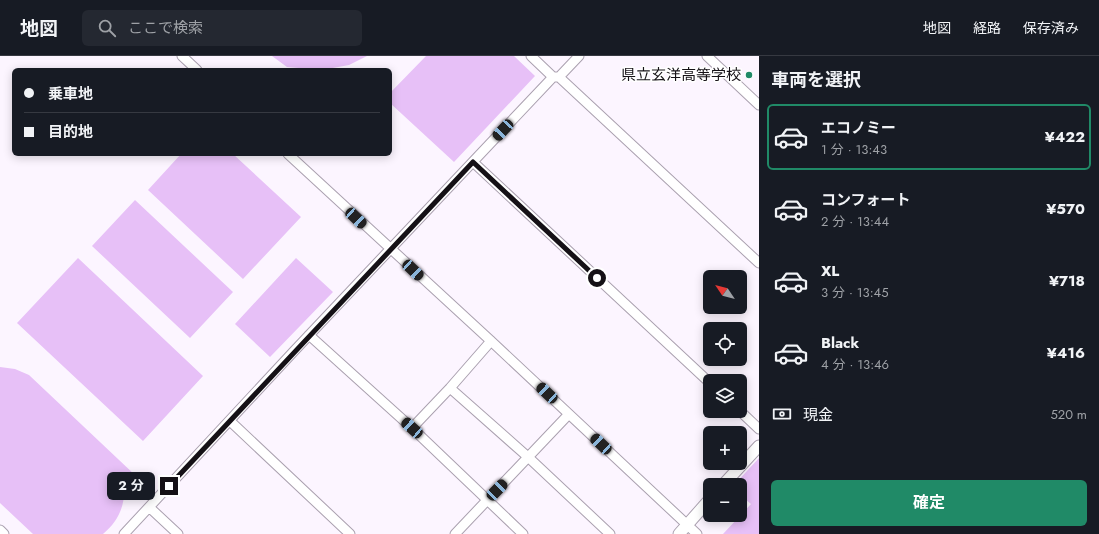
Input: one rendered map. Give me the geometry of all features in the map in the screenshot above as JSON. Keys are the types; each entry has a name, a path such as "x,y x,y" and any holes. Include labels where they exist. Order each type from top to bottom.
{"main road":[{"path":"729,478 759,446"},
{"path":"679,534 703,507"}],"street":[{"path":"182,56 195,68"},
{"path":"531,56 556,77 759,263"},
{"path":"124,534 230,422 309,335 473,162 556,77 579,56"},
{"path":"707,56 759,105"},
{"path":"290,156 698,534"},
{"path":"473,162 703,376"},
{"path":"309,335 412,428 523,534"},
{"path":"412,428 450,388 491,341"},
{"path":"450,388 528,457 610,534"},
{"path":"456,534 569,414"},
{"path":"747,418 759,429"},
{"path":"230,422 350,534"},
{"path":"149,507 178,534"},
{"path":"0,530 4,534"}],"shaded area":[{"path":"272,56 367,56 349,65 333,68 287,67"},
{"path":"426,56 514,56 535,76 454,162 392,105 392,91"},
{"path":"179,156 235,156 301,217 243,279 148,190"},
{"path":"135,200 233,292 190,338 92,246"},
{"path":"78,258 203,376 143,441 17,323"},
{"path":"296,258 333,292 270,357 235,324"},
{"path":"0,367 15,369 29,375 136,476 129,484 124,481 124,497 121,510 114,523 103,534 33,534 0,503"},
{"path":"759,458 759,534 723,534 734,522 747,522 747,508 751,504 747,501 747,478 740,478"}],"place":[{"name":"県立玄洋高等学校","path":"749,75"}],"route":[{"path":"169,486 473,162 597,278"}]}
